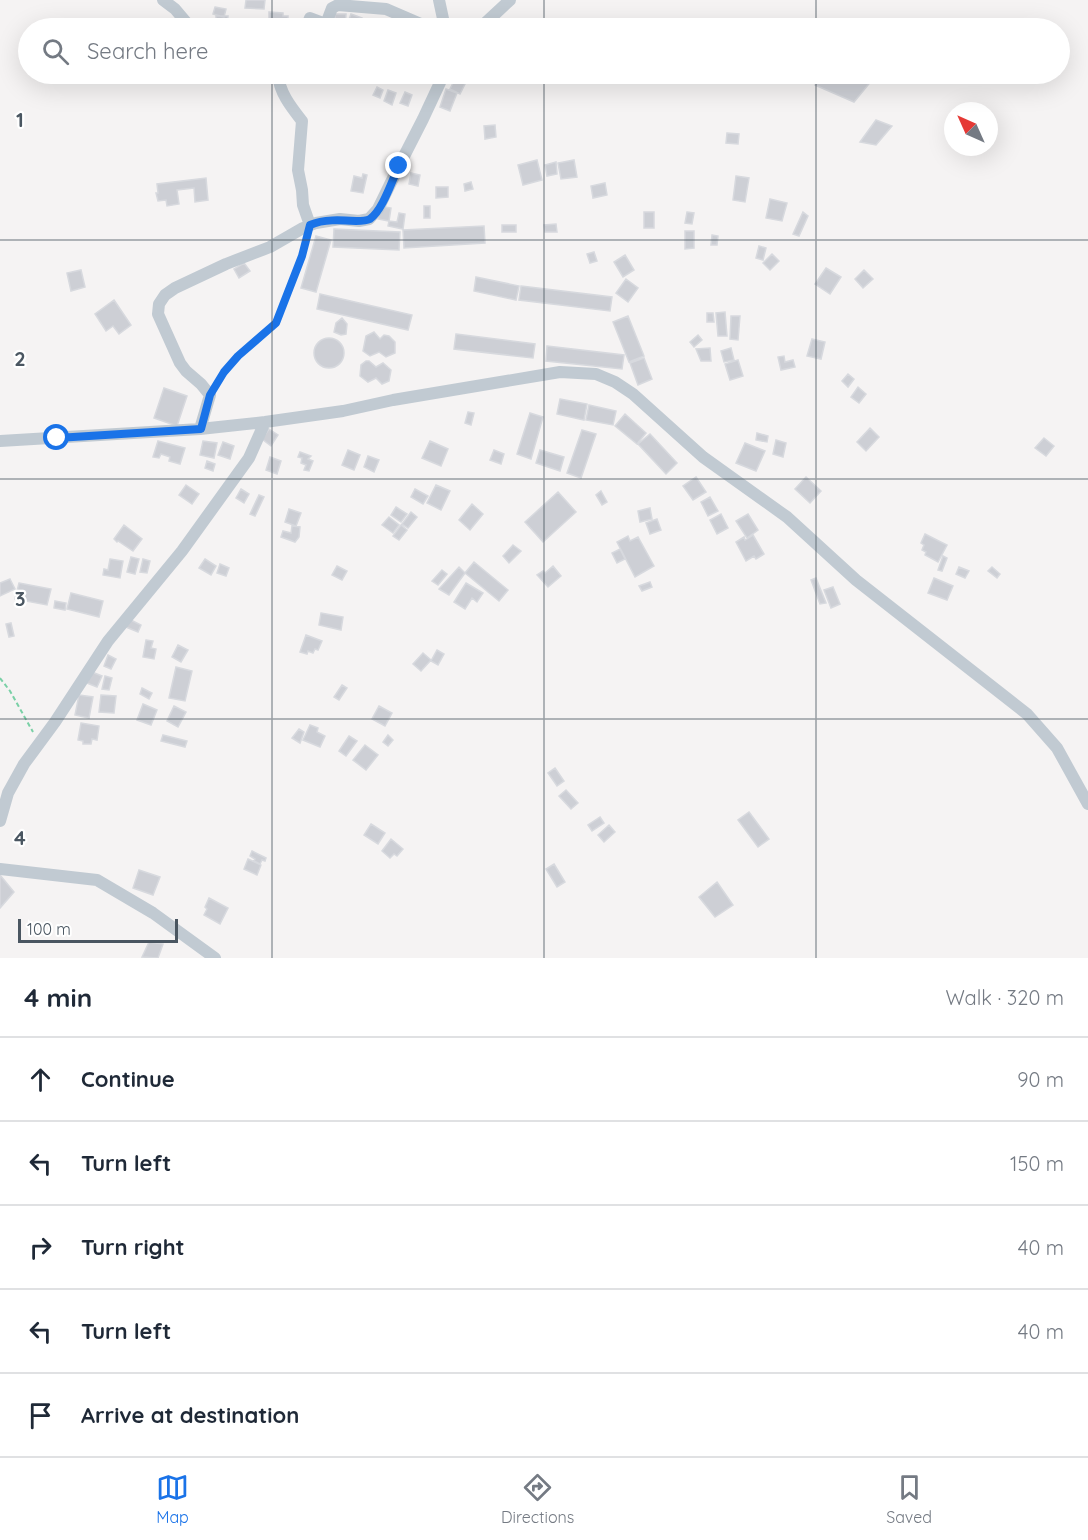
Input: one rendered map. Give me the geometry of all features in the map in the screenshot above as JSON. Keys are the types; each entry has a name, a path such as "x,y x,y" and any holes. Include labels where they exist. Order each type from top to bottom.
{"street":[{"path":"163,0 182,18"},
{"path":"439,0 443,18"},
{"path":"491,18 510,0"},
{"path":"328,18 332,8 338,5 386,9 407,18"},
{"path":"280,84 286,100 302,121 297,170 303,205 310,225"},
{"path":"201,429 210,395 180,363 158,314 159,304 175,288 226,264 270,247 310,225 340,219 359,221 369,219 378,209 439,84"},
{"path":"0,441 201,429 265,422 343,411 393,400 560,372 596,374 615,382 633,394 704,457 786,517 856,580 1027,714 1057,748 1088,804"},
{"path":"0,821 8,793 24,764 55,722 108,641 182,551 249,458 265,422"},
{"path":"0,870 97,880 153,913 214,958"}],"path":[{"path":"210,395 224,372 238,356 276,323 302,256 310,225"},
{"path":"0,678 26,723 32,729 38,746"}],"building":[{"path":"246,0 265,0 264,9 245,8"},
{"path":"215,7 226,9 224,17 213,14"},
{"path":"269,12 283,13 283,16 288,16 288,18 269,18"},
{"path":"335,14 346,14 346,18 335,18"},
{"path":"351,14 362,18 350,18"},
{"path":"216,16 228,16 228,18 216,18"},
{"path":"452,84 465,84 460,94 450,89"},
{"path":"815,84 869,84 854,102"},
{"path":"377,87 383,90 380,98 373,95"},
{"path":"446,89 457,93 450,111 440,107"},
{"path":"388,90 396,93 392,105 384,101"},
{"path":"405,92 412,95 408,106 400,103"},
{"path":"876,120 892,126 876,145 860,142"},
{"path":"495,125 496,137 485,139 484,126"},
{"path":"727,133 739,134 738,144 726,143"},
{"path":"537,160 542,180 523,185 518,165"},
{"path":"574,160 577,177 561,179 558,163"},
{"path":"556,162 557,174 547,176 545,165"},
{"path":"411,173 420,175 418,186 409,184"},
{"path":"363,174 367,175 363,193 351,191 354,176 362,178"},
{"path":"736,176 749,178 745,202 733,200"},
{"path":"206,178 208,200 195,202 194,188 177,190 179,204 167,206 166,200 158,201 157,184"},
{"path":"471,182 473,189 465,191 464,184"},
{"path":"605,183 607,195 593,198 591,186"},
{"path":"436,187 448,187 448,197 436,198"},
{"path":"770,199 787,203 782,221 766,218"},
{"path":"380,206 391,208 389,221 378,219"},
{"path":"424,206 430,206 430,218 424,218"},
{"path":"644,212 654,212 654,228 644,228"},
{"path":"687,212 694,213 692,224 685,223"},
{"path":"803,212 808,216 799,236 793,234"},
{"path":"399,213 405,214 403,229 388,226 389,221 397,222"},
{"path":"556,224 557,232 545,232 544,225"},
{"path":"502,225 516,225 516,232 502,232"},
{"path":"484,226 485,243 404,248 403,230"},
{"path":"334,229 400,232 399,250 333,247"},
{"path":"685,231 694,231 694,248 685,249"},
{"path":"712,235 718,236 717,245 711,245"},
{"path":"316,236 331,240 316,292 301,288"},
{"path":"759,246 766,248 763,260 756,258"},
{"path":"594,252 597,261 590,263 587,254"},
{"path":"772,254 779,261 770,270 763,263"},
{"path":"625,255 634,270 623,277 614,262"},
{"path":"244,263 250,271 239,278 234,269"},
{"path":"826,268 841,277 830,294 815,284"},
{"path":"81,270 85,287 71,291 67,273"},
{"path":"864,270 873,279 863,288 855,279"},
{"path":"476,277 519,286 516,300 474,291"},
{"path":"626,279 638,288 628,302 616,293"},
{"path":"521,286 612,297 610,311 519,300"},
{"path":"320,294 412,315 408,330 317,309"},
{"path":"114,300 131,325 119,334 113,326 106,331 95,314"},
{"path":"725,312 727,336 718,336 716,313"},
{"path":"707,313 713,313 714,322 707,322"},
{"path":"628,316 644,356 629,362 613,322"},
{"path":"731,316 740,316 738,340 730,339"},
{"path":"342,318 347,324 346,334 341,335 334,332 336,323"},
{"path":"374,332 380,339 384,335 389,336 395,342 395,353 386,357 379,352 370,356 363,351 366,336"},
{"path":"456,334 535,344 533,358 454,349"},
{"path":"698,335 702,340 694,347 690,342"},
{"path":"329,338 340,342 344,353 340,364 329,368 318,364 314,353 318,342"},
{"path":"812,339 825,342 821,359 807,356"},
{"path":"547,346 624,355 622,369 546,361"},
{"path":"710,348 711,361 701,361 696,349"},
{"path":"731,348 734,360 724,362 721,351"},
{"path":"784,356 785,362 793,360 795,367 781,370 778,357"},
{"path":"644,358 652,379 638,385 630,363"},
{"path":"738,360 743,376 730,380 725,364"},
{"path":"366,361 376,367 383,363 391,370 389,381 382,384 376,378 368,382 360,376 361,365"},
{"path":"848,374 854,379 848,387 842,381"},
{"path":"858,387 866,394 859,403 851,397"},
{"path":"164,388 187,396 177,426 154,418"},
{"path":"560,399 587,404 584,420 557,414"},
{"path":"589,405 616,411 613,425 586,420"},
{"path":"468,412 474,413 471,425 465,423"},
{"path":"530,413 543,417 531,459 517,454"},
{"path":"625,414 646,433 637,444 615,426"},
{"path":"870,428 879,437 866,451 857,442"},
{"path":"269,429 278,435 271,446 262,439"},
{"path":"582,430 596,434 581,478 567,473"},
{"path":"757,433 768,436 767,442 756,440"},
{"path":"650,434 677,463 666,474 638,444"},
{"path":"1044,438 1054,446 1046,456 1035,448"},
{"path":"776,440 786,443 783,457 773,454"},
{"path":"158,441 185,448 180,464 169,461 170,457 161,454 159,458 153,457"},
{"path":"203,441 217,443 214,458 200,455"},
{"path":"430,441 448,449 441,466 422,458"},
{"path":"223,442 234,446 230,459 218,455"},
{"path":"745,443 765,451 756,471 736,463"},
{"path":"348,450 360,455 354,470 342,465"},
{"path":"494,450 504,454 501,464 490,460"},
{"path":"540,450 564,457 560,471 536,463"},
{"path":"300,452 311,456 308,459 313,461 309,471 304,470 306,465 301,463 302,458 298,457"},
{"path":"368,456 379,460 374,472 364,467"},
{"path":"270,457 281,461 277,474 266,470"},
{"path":"207,461 215,464 213,471 205,468"},
{"path":"696,477 706,492 693,500 683,486"},
{"path":"806,477 821,491 810,503 795,489"},
{"path":"186,485 199,494 192,504 179,495"},
{"path":"436,485 450,491 441,510 427,503"},
{"path":"241,489 249,494 244,503 236,498"},
{"path":"415,489 428,496 423,504 411,497"},
{"path":"601,491 607,502 602,505 596,495"},
{"path":"558,492 576,512 543,542 525,522"},
{"path":"259,495 264,497 255,516 250,514"},
{"path":"710,497 718,511 708,516 701,502"},
{"path":"472,504 483,514 470,530 459,520"},
{"path":"396,507 407,514 401,522 391,515"},
{"path":"650,508 652,519 640,522 638,511"},
{"path":"289,509 301,513 296,526 285,522"},
{"path":"411,512 417,517 408,528 402,524"},
{"path":"721,514 728,528 717,534 710,520"},
{"path":"748,514 758,530 747,538 736,521"},
{"path":"389,517 399,525 393,533 382,525"},
{"path":"657,519 661,530 650,534 646,523"},
{"path":"124,525 142,539 133,551 114,539"},
{"path":"401,525 407,530 399,540 393,536"},
{"path":"292,526 300,527 299,537 295,542 281,537 283,531 291,533"},
{"path":"925,534 947,545 938,562 925,555 926,552 922,550 924,545 921,543"},
{"path":"753,535 764,554 746,561 736,542"},
{"path":"628,536 630,541 638,537 654,566 635,577 617,542"},
{"path":"513,545 521,551 509,563 503,556"},
{"path":"620,549 625,559 617,563 612,553"},
{"path":"943,556 947,558 942,571 938,570"},
{"path":"131,557 139,559 135,574 127,572"},
{"path":"110,559 123,561 120,578 103,575 104,569 108,570"},
{"path":"143,559 150,561 147,573 140,572"},
{"path":"205,559 216,566 211,575 199,568"},
{"path":"474,562 508,590 499,601 465,573"},
{"path":"220,564 229,568 226,576 217,573"},
{"path":"337,566 347,571 342,580 332,575"},
{"path":"553,566 561,576 548,587 537,575 543,571 545,573"},
{"path":"459,567 465,573 449,595 439,589"},
{"path":"959,567 969,571 965,578 956,574"},
{"path":"992,567 1000,574 997,578 988,571"},
{"path":"442,570 447,574 438,585 432,581"},
{"path":"816,578 826,603 820,604 811,580"},
{"path":"934,578 953,586 947,600 928,593"},
{"path":"10,579 15,589 0,596 0,583"},
{"path":"650,582 652,587 642,591 639,586"},
{"path":"19,583 51,589 47,605 15,599"},
{"path":"466,583 483,593 477,602 472,598 465,609 454,602"},
{"path":"833,587 840,604 831,608 824,590"},
{"path":"71,593 103,601 99,617 67,609"},
{"path":"55,601 66,603 65,610 54,608"},
{"path":"321,613 343,617 341,630 319,625"},
{"path":"129,619 141,625 138,632 126,627"},
{"path":"11,623 14,636 9,637 6,624"},
{"path":"306,635 322,641 318,650 315,649 313,653 300,652"},
{"path":"146,640 153,641 151,648 156,649 154,659 143,657"},
{"path":"178,645 188,650 181,662 172,657"},
{"path":"437,650 444,654 438,665 431,661"},
{"path":"423,653 431,660 421,671 413,664"},
{"path":"108,655 116,659 111,669 104,666"},
{"path":"176,667 192,671 185,701 169,698"},
{"path":"92,672 102,676 97,687 87,683"},
{"path":"105,676 112,678 109,690 102,689"},
{"path":"342,685 347,688 339,700 334,697"},
{"path":"142,688 152,693 149,699 140,694"},
{"path":"79,695 93,697 89,718 75,715"},
{"path":"101,695 116,696 114,713 99,712"},
{"path":"143,704 157,710 151,725 137,720"},
{"path":"174,706 186,712 178,727 167,721"},
{"path":"379,706 392,713 385,726 372,719"},
{"path":"81,723 99,726 97,740 92,739 91,744 83,744 83,741 78,740"},
{"path":"310,725 318,728 317,732 325,736 320,747 303,740"},
{"path":"299,729 304,732 300,743 292,738"},
{"path":"163,735 187,741 185,747 161,741"},
{"path":"388,735 393,740 388,746 383,742"},
{"path":"349,736 357,741 346,756 339,751"},
{"path":"365,745 378,755 366,770 353,760"},
{"path":"555,768 564,781 557,786 548,773"},
{"path":"566,790 578,803 571,809 559,796"},
{"path":"749,812 769,839 758,847 738,820"},
{"path":"600,817 604,823 592,831 588,825"},
{"path":"371,824 385,833 378,844 364,835"},
{"path":"609,825 615,832 604,842 598,835"},
{"path":"391,839 403,849 397,856 394,854 390,858 382,851"},
{"path":"252,851 266,858 265,861 262,860 260,864 254,861 255,859 250,856"},
{"path":"248,859 261,865 257,875 244,869"},
{"path":"554,864 565,882 557,887 546,869"},
{"path":"139,870 160,877 153,895 133,888"},
{"path":"0,875 14,892 0,908"},
{"path":"717,882 733,905 715,917 699,897"},
{"path":"209,898 228,908 220,924 204,915"},
{"path":"149,942 163,944 158,958 142,957"}],"route":[{"path":"57,438 201,429 210,395 224,372 238,356 276,323 302,256 310,225 340,219 359,221 369,219 378,209 399,166"}]}
